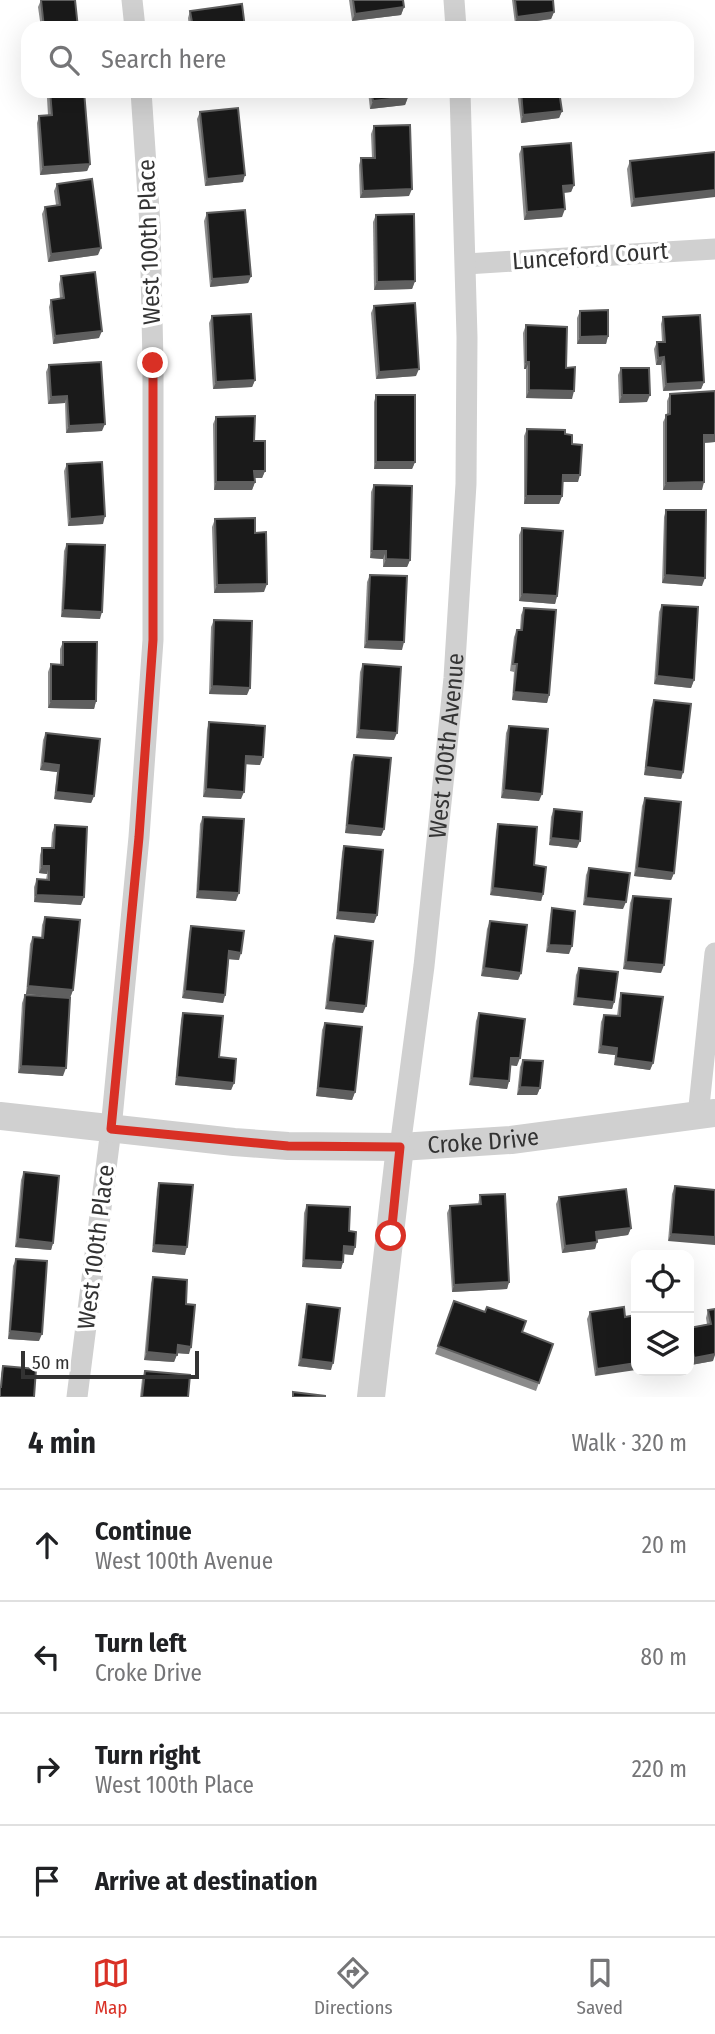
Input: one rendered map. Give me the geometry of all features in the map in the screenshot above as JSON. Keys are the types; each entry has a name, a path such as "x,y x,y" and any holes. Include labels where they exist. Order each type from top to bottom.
{"street":[{"path":"132,0 134,21"},
{"path":"454,0 456,21"},
{"name":"West 100th Place","path":"77,1397 111,1129 139,837 153,640 153,349 150,225 141,98"},
{"name":"West 100th Avenue","path":"371,1397 424,966 454,678 466,484 466,264 460,98"},
{"name":"Lunceford Court","path":"466,264 715,248"},
{"path":"707,1114 715,953"},
{"name":"Croke Drive","path":"0,1116 288,1146 400,1147 511,1140 707,1114"}],"building":[{"path":"41,0 75,0 77,21 43,21"},
{"path":"353,0 403,0 404,7 355,14"},
{"path":"515,0 553,0 554,12 517,17"},
{"path":"242,4 244,21 192,21 190,11"},
{"path":"51,98 85,98 90,164 43,167 39,116 52,115"},
{"path":"372,98 399,98 373,101"},
{"path":"522,98 560,98 562,111 523,115"},
{"path":"238,108 245,175 207,179 200,112"},
{"path":"410,125 412,189 363,191 361,158 375,158 374,126"},
{"path":"571,143 574,185 563,186 565,209 527,212 522,147"},
{"path":"715,152 715,190 634,199 630,161"},
{"path":"92,179 101,248 51,254 45,207 60,205 57,184"},
{"path":"245,210 251,276 212,279 207,213"},
{"path":"414,214 415,281 377,282 376,215"},
{"path":"95,272 102,331 55,336 51,300 64,298 61,276"},
{"path":"415,303 419,369 379,372 374,306"},
{"path":"608,310 608,336 580,337 580,311"},
{"path":"251,314 255,380 216,382 212,316"},
{"path":"700,315 704,382 666,384 664,357 658,358 657,342 665,342 663,317"},
{"path":"526,325 567,327 566,368 575,367 574,391 529,390"},
{"path":"101,362 105,424 69,426 67,396 51,397 49,365"},
{"path":"621,368 649,368 650,395 622,395"},
{"path":"715,391 715,435 704,435 704,482 666,483 666,415 670,414 670,394"},
{"path":"376,395 415,395 415,462 376,462"},
{"path":"255,416 254,441 265,441 265,471 254,471 255,482 216,482 216,417"},
{"path":"527,429 565,430 565,434 572,435 572,444 582,445 580,475 563,475 562,496 526,496"},
{"path":"102,462 105,516 70,519 67,464"},
{"path":"374,485 412,486 410,560 386,559 386,551 372,551"},
{"path":"666,510 706,510 705,578 665,575"},
{"path":"255,518 255,533 266,532 267,584 217,585 215,519"},
{"path":"522,528 563,531 557,596 522,594"},
{"path":"67,544 105,545 102,612 63,610"},
{"path":"370,575 407,576 404,642 367,641"},
{"path":"662,605 698,607 694,680 657,676"},
{"path":"524,608 556,610 549,695 514,692 517,664 513,664 517,630 522,630"},
{"path":"214,620 252,621 250,688 212,686"},
{"path":"63,642 97,642 96,701 51,701 51,664 63,665"},
{"path":"363,664 401,667 397,733 359,730"},
{"path":"654,700 691,704 683,772 646,767"},
{"path":"209,722 265,726 263,757 246,756 244,792 206,789"},
{"path":"509,726 548,729 542,794 504,790"},
{"path":"46,733 100,739 94,796 56,792 59,765 43,763"},
{"path":"354,755 391,758 384,829 347,825"},
{"path":"645,798 681,802 674,873 637,868"},
{"path":"554,809 582,812 580,841 551,838"},
{"path":"203,817 244,819 239,893 198,891"},
{"path":"498,824 537,827 534,865 546,867 543,894 493,888"},
{"path":"55,825 87,827 84,897 36,895 37,879 49,880 49,866 42,866 42,848 54,848"},
{"path":"344,846 383,850 377,915 338,912"},
{"path":"589,868 630,873 626,902 586,898"},
{"path":"633,896 671,899 664,965 626,962"},
{"path":"552,908 575,911 572,946 549,945"},
{"path":"45,917 80,920 73,990 28,986 33,937 43,938"},
{"path":"490,921 527,925 521,973 484,968"},
{"path":"191,926 244,931 241,953 229,951 225,995 185,991"},
{"path":"335,936 373,941 366,1006 328,1002"},
{"path":"579,968 618,972 614,1002 576,998"},
{"path":"621,993 663,997 653,1063 616,1058 617,1048 601,1046 604,1015 620,1016"},
{"path":"25,995 70,998 66,1068 21,1066"},
{"path":"183,1013 223,1016 219,1057 236,1059 234,1083 177,1077"},
{"path":"479,1013 525,1019 520,1058 511,1058 509,1081 472,1078"},
{"path":"325,1023 362,1027 355,1092 318,1088"},
{"path":"523,1060 543,1061 540,1088 520,1087"},
{"path":"24,1172 59,1176 53,1243 18,1239"},
{"path":"159,1183 193,1185 187,1247 154,1245"},
{"path":"675,1186 715,1190 715,1237 671,1234"},
{"path":"626,1189 631,1228 596,1232 597,1242 565,1246 559,1197"},
{"path":"505,1194 509,1282 454,1285 450,1206 481,1204 480,1195"},
{"path":"307,1205 350,1207 349,1231 356,1232 355,1247 344,1246 343,1262 304,1260"},
{"path":"16,1259 47,1261 42,1334 10,1331"},
{"path":"153,1277 187,1280 186,1304 195,1305 191,1347 178,1345 177,1355 147,1352"},
{"path":"454,1301 485,1312 487,1307 526,1321 522,1332 553,1344 539,1383 438,1346"},
{"path":"307,1304 340,1308 333,1363 301,1359"},
{"path":"624,1307 625,1317 631,1316 631,1364 597,1369 590,1312"},
{"path":"715,1309 715,1354 694,1358 694,1327 711,1324 708,1310"},
{"path":"3,1366 36,1369 34,1397 0,1397"},
{"path":"145,1371 190,1375 188,1397 142,1397"},
{"path":"293,1392 325,1396 325,1397 293,1397"}],"route":[{"path":"153,363 153,640 139,837 111,1129 288,1146 400,1147 391,1236"}]}
